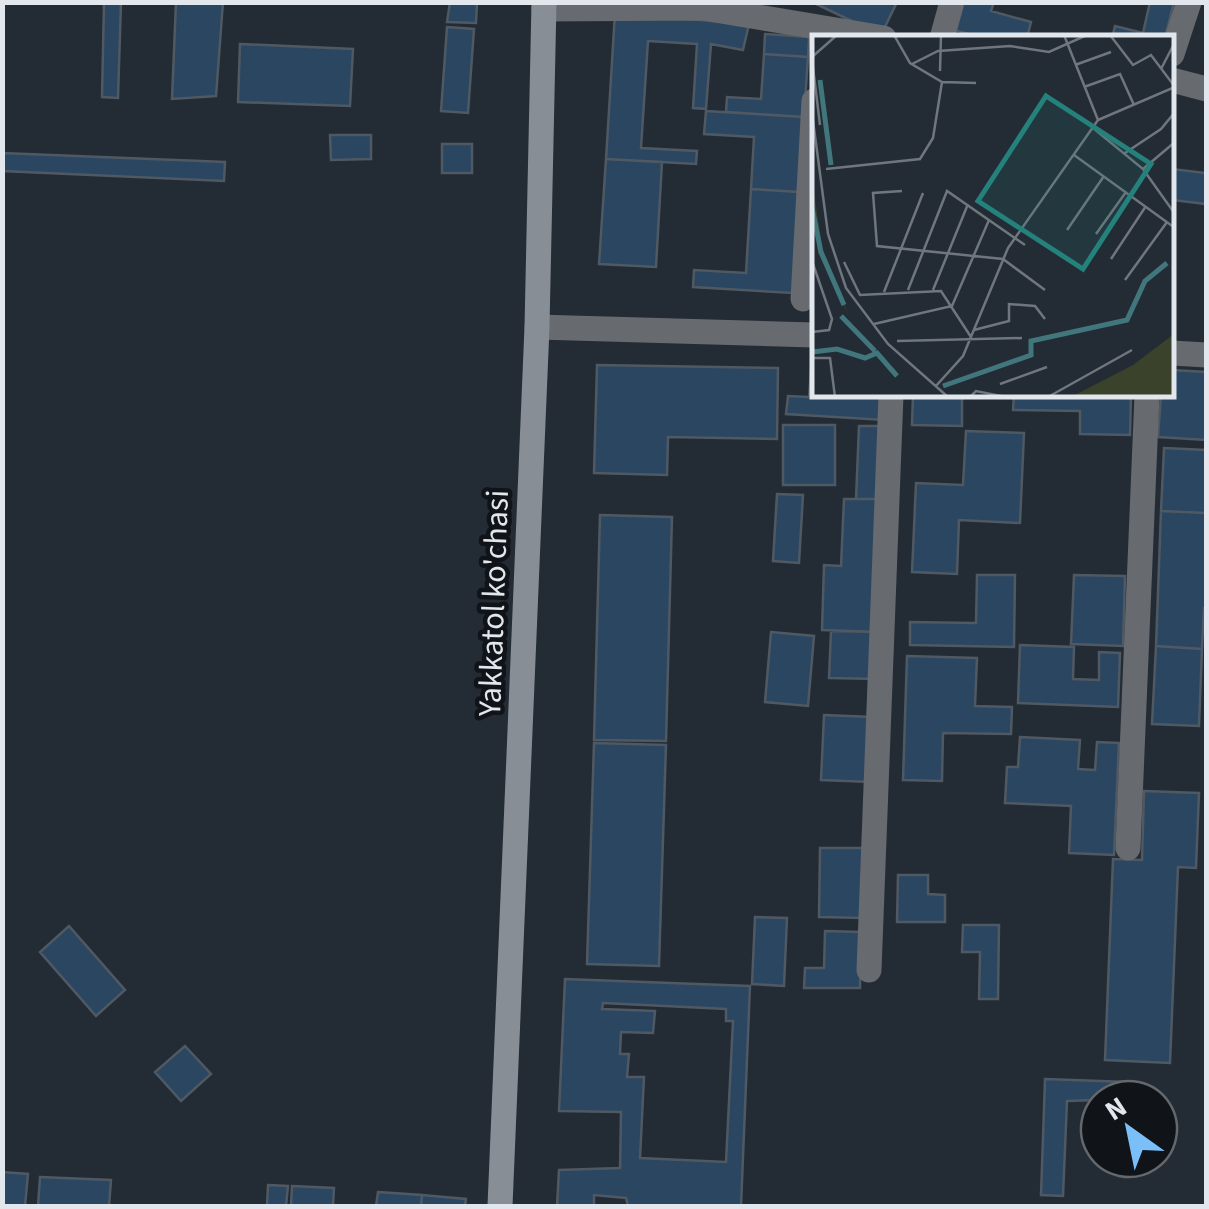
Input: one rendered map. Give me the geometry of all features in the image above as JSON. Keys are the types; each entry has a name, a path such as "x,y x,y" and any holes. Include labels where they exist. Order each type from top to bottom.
{"street":[{"path":"943,35 952,2"},
{"path":"1174,48 1189,2"},
{"path":"544,6 703,8 851,35"},
{"name":"Yakkatol ko'chasi","path":"500,1206 537,326 544,6"},
{"path":"1174,81 1206,90"},
{"path":"803,299 812,136"},
{"path":"537,326 812,335"},
{"path":"1174,353 1206,354"},
{"path":"869,970 892,398"},
{"path":"1128,848 1147,398"}],"building":[{"path":"104,2 121,2 118,98 102,97"},
{"path":"176,2 223,2 216,96 172,99"},
{"path":"450,2 477,2 476,23 447,22"},
{"path":"812,2 879,3 897,2 881,35"},
{"path":"955,2 994,2 991,11 1031,22 1028,35 972,35 948,28"},
{"path":"1150,2 1174,2 1166,35 1113,35 1115,26 1143,33"},
{"path":"615,13 749,24 743,50 711,44 706,109 693,108 697,44 648,41 641,148 697,151 696,164 606,159"},
{"path":"447,27 474,29 468,113 441,111"},
{"path":"765,34 809,37 808,57 764,54"},
{"path":"240,44 353,49 350,106 238,102"},
{"path":"764,54 808,57 804,117 726,112 727,97 761,99"},
{"path":"706,111 804,117 799,192 751,189 754,137 704,134"},
{"path":"330,135 371,135 371,159 331,160"},
{"path":"442,144 472,144 472,173 442,173"},
{"path":"2,153 225,162 224,181 2,171"},
{"path":"606,159 662,162 656,267 599,264"},
{"path":"1174,169 1206,173 1206,204 1174,200"},
{"path":"751,189 799,192 793,293 693,287 694,270 746,273"},
{"path":"812,356 812,398 886,398 884,420 786,414 788,396 809,397"},
{"path":"597,365 778,368 777,439 668,437 667,475 594,473"},
{"path":"1174,370 1206,372 1206,440 1158,437 1161,398 1174,398"},
{"path":"913,398 962,398 962,426 912,425"},
{"path":"1014,398 1131,398 1130,435 1080,434 1080,411 1013,410"},
{"path":"783,425 835,425 835,485 783,485"},
{"path":"859,426 885,426 883,499 856,499"},
{"path":"966,431 1024,433 1020,523 959,520 957,574 912,572 916,483 963,485"},
{"path":"1164,448 1206,450 1206,513 1161,511"},
{"path":"777,494 803,495 799,563 773,561"},
{"path":"844,499 883,499 878,632 822,630 824,565 841,566"},
{"path":"1161,511 1206,513 1202,649 1156,646"},
{"path":"600,515 672,517 666,741 594,740"},
{"path":"977,575 1015,575 1014,647 910,645 910,622 976,623"},
{"path":"1074,575 1125,576 1123,646 1071,644"},
{"path":"831,631 878,632 877,679 829,678"},
{"path":"771,632 814,636 808,706 765,702"},
{"path":"1020,645 1074,647 1073,679 1099,680 1099,652 1120,653 1118,707 1018,703"},
{"path":"1156,646 1202,649 1199,726 1152,724"},
{"path":"907,656 977,658 975,706 1012,707 1011,734 943,733 942,781 903,780"},
{"path":"824,715 873,717 870,782 821,780"},
{"path":"1020,737 1080,740 1078,769 1095,770 1097,742 1119,743 1114,855 1069,853 1071,806 1005,803 1007,767 1018,767"},
{"path":"594,743 666,745 659,966 587,964"},
{"path":"1144,791 1199,793 1196,868 1178,867 1170,1063 1105,1060 1113,859 1142,860"},
{"path":"820,848 866,848 866,918 819,917"},
{"path":"898,875 928,875 928,894 945,895 945,922 897,922"},
{"path":"755,917 787,918 784,986 752,984"},
{"path":"963,925 999,925 998,999 979,999 980,952 962,952"},
{"path":"69,926 125,990 96,1016 40,952"},
{"path":"825,931 861,932 860,988 804,988 805,968 824,968"},
{"path":"565,979 750,986 741,1206 628,1206 626,1198 594,1195 594,1206 557,1206 559,1170 620,1168 621,1112 559,1111","holes":["603,1003 726,1009 726,1021 733,1021 726,1162 640,1158 644,1077 627,1077 629,1054 620,1054 621,1032 653,1033 655,1011 602,1009"]},
{"path":"185,1046 211,1074 181,1101 155,1072"},
{"path":"1045,1079 1079,1080 1079,1101 1067,1101 1063,1196 1041,1195"},
{"path":"2,1172 28,1174 25,1206 2,1206"},
{"path":"40,1177 111,1180 109,1206 38,1206"},
{"path":"268,1185 288,1186 286,1206 267,1206"},
{"path":"292,1186 334,1188 333,1206 291,1206"},
{"path":"378,1192 422,1195 421,1206 376,1206"},
{"path":"422,1195 466,1199 465,1206 421,1206"}]}
